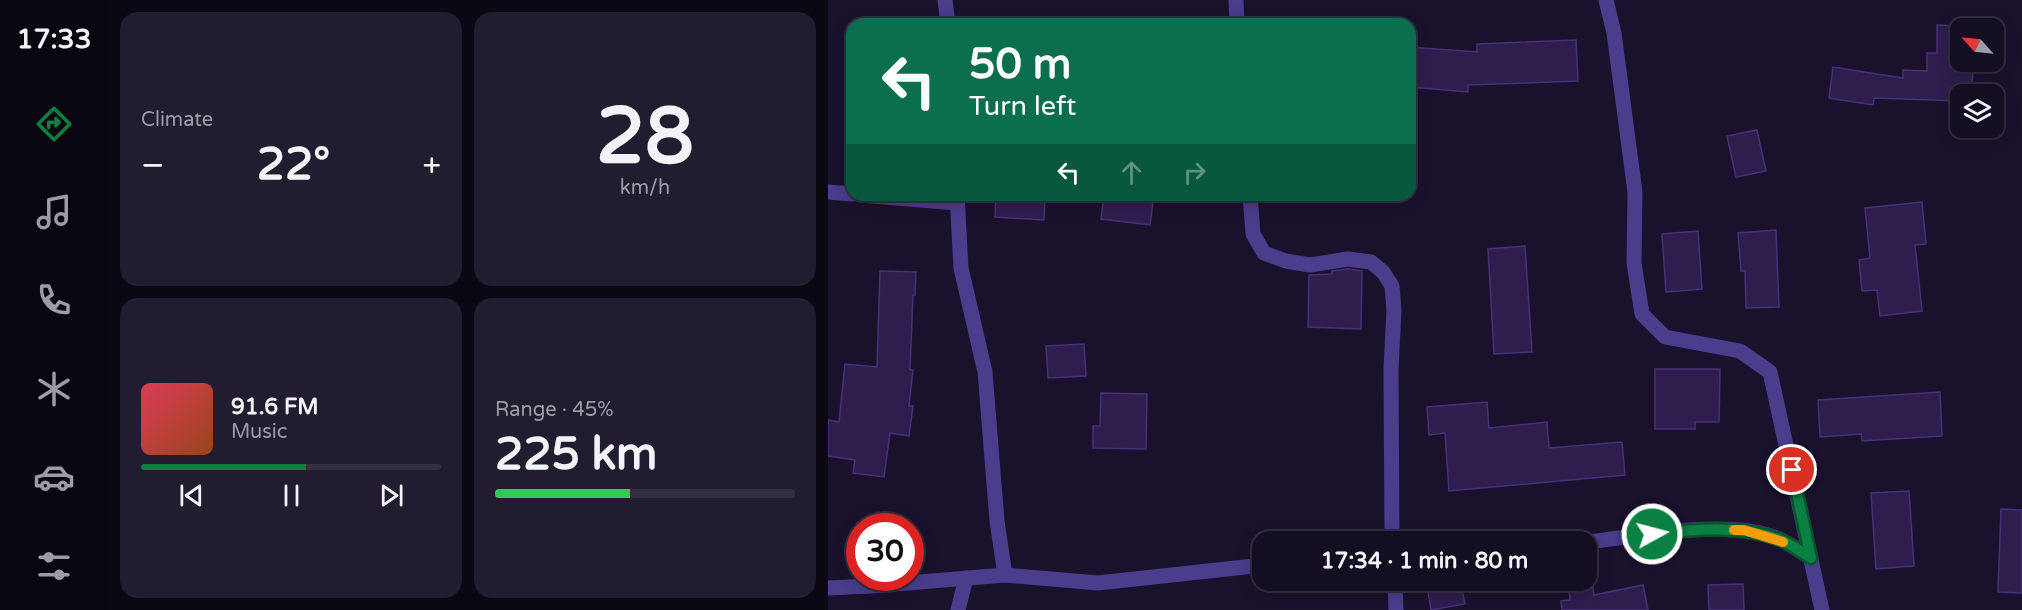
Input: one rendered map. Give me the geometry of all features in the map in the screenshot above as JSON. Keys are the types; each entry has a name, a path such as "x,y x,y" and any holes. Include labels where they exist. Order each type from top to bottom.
{"street":[{"path":"945,0 947,18"},
{"path":"1236,0 1238,18"},
{"path":"1606,0 1614,33 1635,192 1634,263 1642,314 1665,337 1740,351 1770,372 1822,610"},
{"path":"828,192 846,194"},
{"path":"957,201 961,268 985,372 997,521 1005,575"},
{"path":"1250,201 1253,234 1264,253 1286,261 1310,265 1347,259 1371,262 1383,272 1392,286 1394,310 1391,369 1390,531"},
{"path":"1597,541 1687,530 1744,530 1779,539 1811,558"},
{"path":"828,588 1005,575 1098,583 1252,566"},
{"path":"958,610 966,578"},
{"path":"1395,591 1396,610"}],"building":[{"path":"1937,25 1950,25 1950,72 1973,72 1972,84 1950,84 1950,101 1874,98 1873,105 1829,98 1833,67 1903,78 1903,70 1927,71 1927,53 1937,53"},
{"path":"1576,40 1578,81 1468,85 1468,92 1416,88 1416,47 1477,52 1477,44"},
{"path":"1757,130 1766,171 1736,177 1727,136"},
{"path":"996,201 1045,201 1044,220 995,217"},
{"path":"1103,201 1153,201 1150,225 1101,219"},
{"path":"1922,202 1926,244 1915,245 1922,311 1880,316 1877,290 1862,291 1859,260 1870,258 1865,208"},
{"path":"1776,230 1779,307 1746,308 1745,271 1741,271 1738,233"},
{"path":"1698,231 1702,289 1666,292 1662,234"},
{"path":"1525,246 1532,352 1494,354 1488,249"},
{"path":"1348,269 1362,271 1361,329 1308,327 1309,275 1332,274 1332,271"},
{"path":"880,271 916,272 910,370 913,370 909,406 913,406 909,436 890,433 884,477 853,473 855,460 828,456 828,420 839,422 845,364 877,367"},
{"path":"1084,344 1086,376 1048,378 1046,346"},
{"path":"1655,369 1720,369 1719,422 1695,422 1695,429 1655,429"},
{"path":"1940,392 1942,436 1862,441 1861,434 1820,437 1818,400"},
{"path":"1101,393 1147,394 1146,449 1093,448 1093,426 1100,426"},
{"path":"1487,402 1489,428 1547,422 1549,448 1622,442 1625,475 1449,491 1445,433 1429,435 1427,407"},
{"path":"1909,491 1914,566 1876,569 1871,493"},
{"path":"2001,509 2022,510 2022,593 1998,592"},
{"path":"1743,584 1744,610 1709,610 1708,585"},
{"path":"1643,585 1648,610 1562,610 1561,601 1570,600 1569,591 1594,591 1594,595"},
{"path":"1428,591 1462,591 1465,604 1431,610"}],"slow traffic":[{"path":"1734,530 1744,530 1783,542"}],"route":[{"path":"1652,534 1687,530 1744,530 1779,539 1811,558 1792,470"}]}
